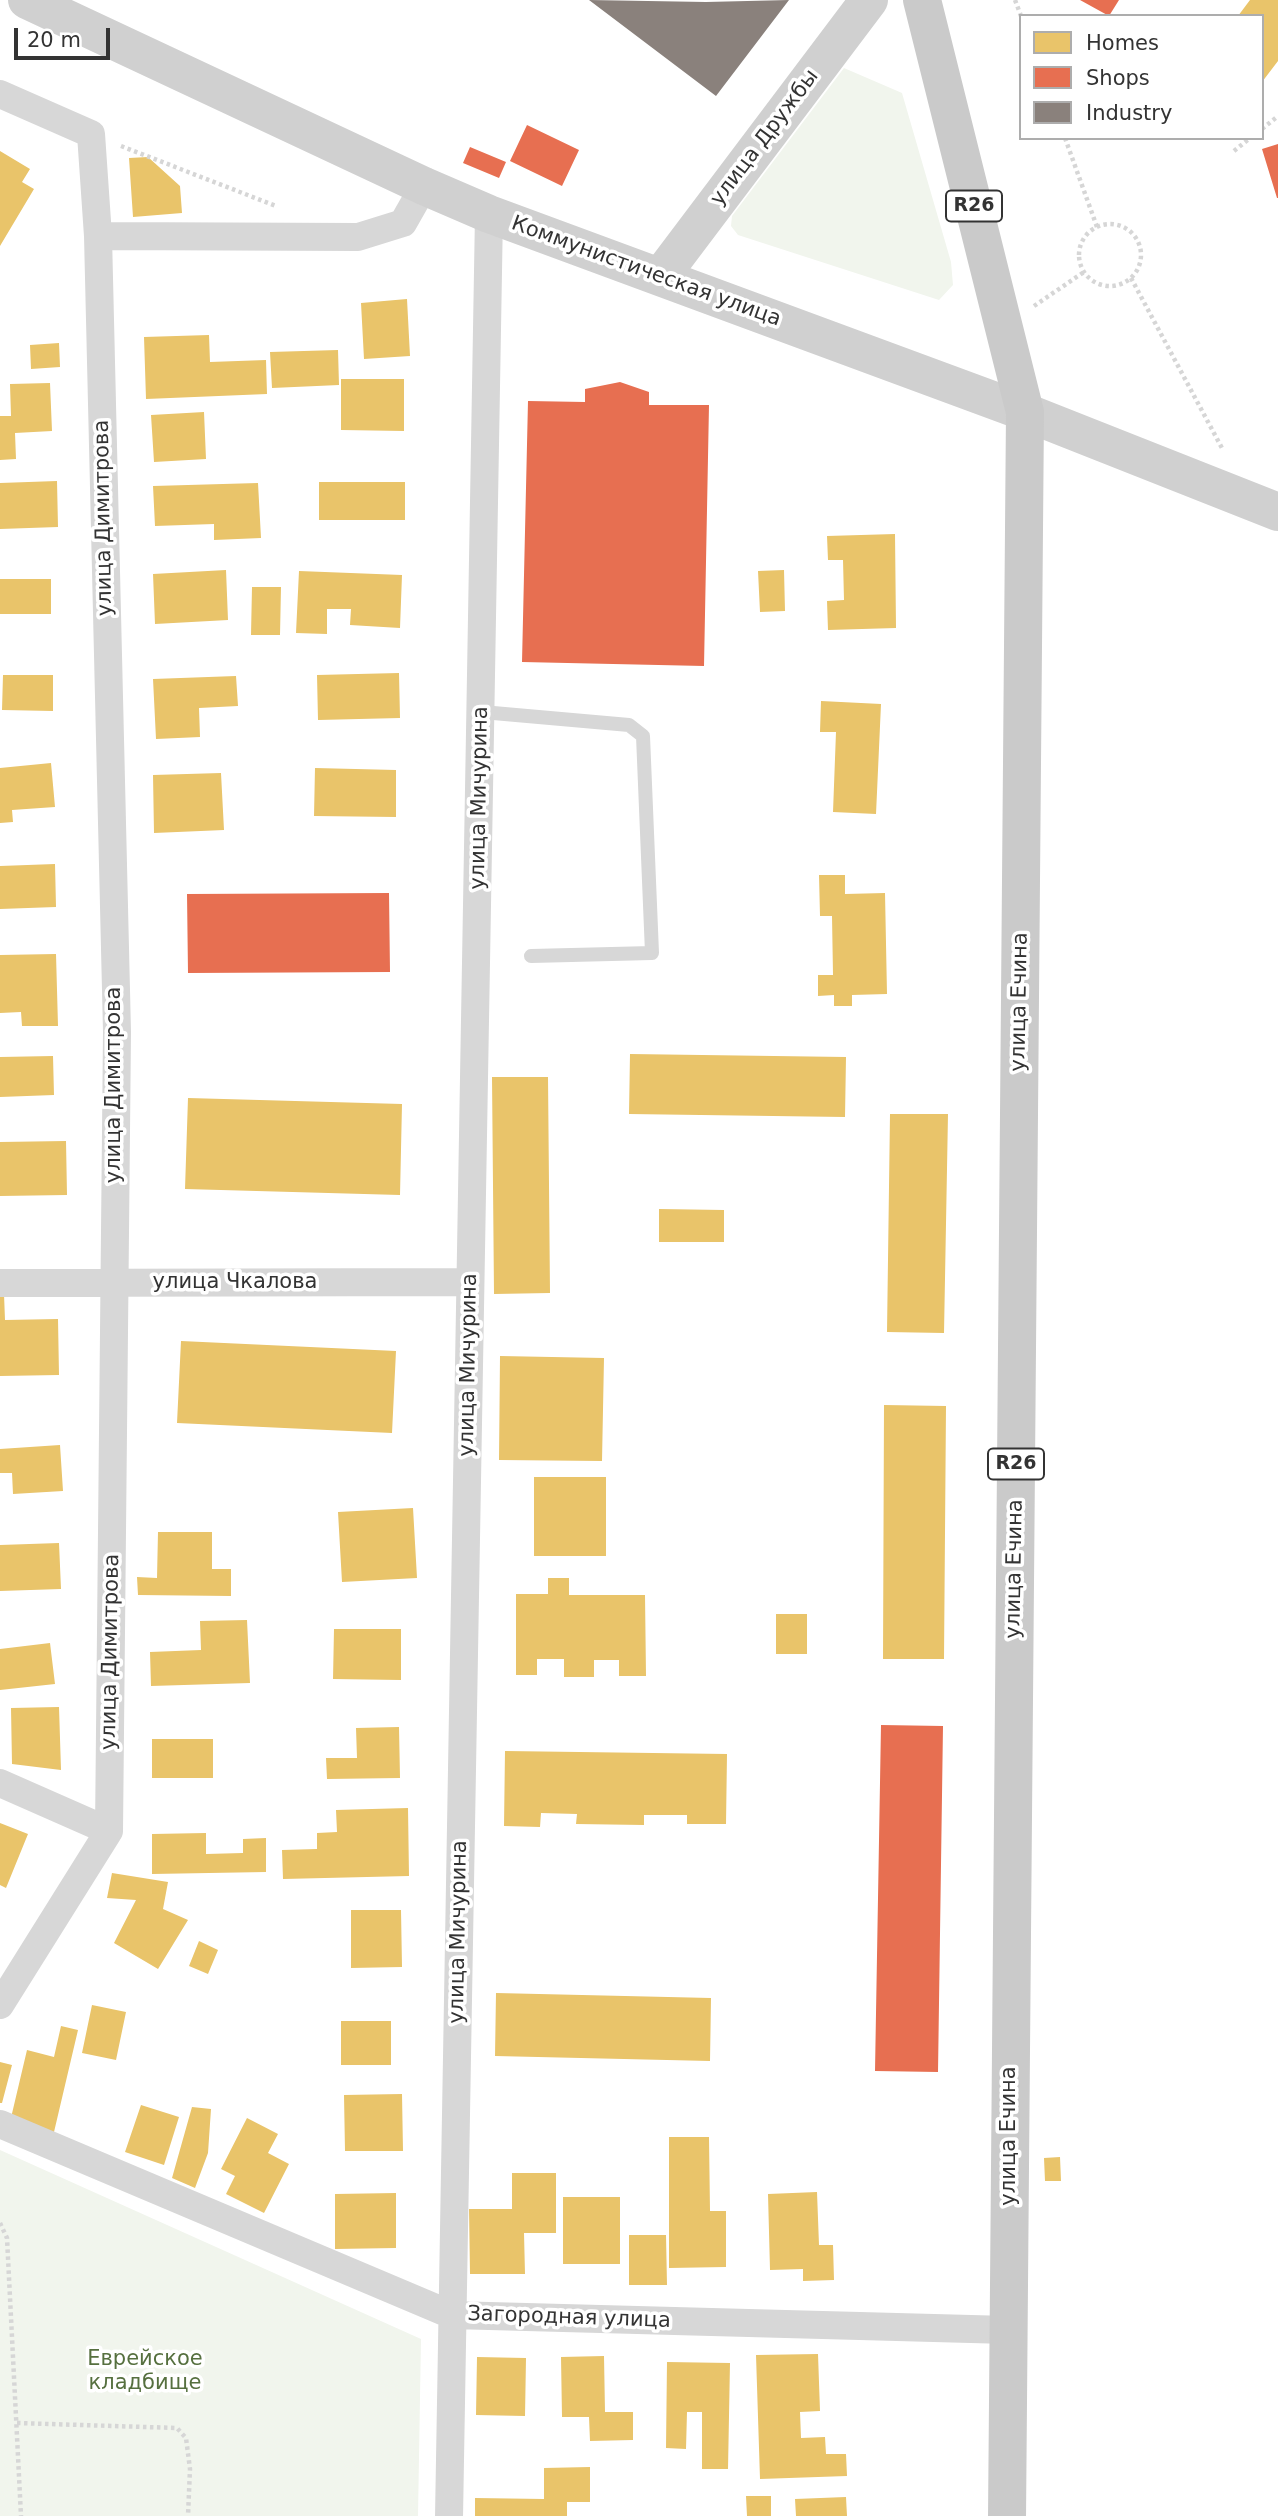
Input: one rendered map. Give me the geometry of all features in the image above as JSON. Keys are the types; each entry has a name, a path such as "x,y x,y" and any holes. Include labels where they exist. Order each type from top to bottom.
{"main road":[{"name":"Коммунистическая улица","path":"27,0 489,214 1025,412 1278,512"},
{"name":"улица Дружбы","path":"661,276 869,0"},
{"name":"R26","path":"922,0 1025,412"},
{"name":"улица Ечина","path":"1007,2516 1025,412"}],"street":[{"path":"0,94 91,134"},
{"name":"улица Димитрова","path":"91,134 97,236 117,1032 109,1830"},
{"path":"97,236 358,237 403,223 424,186"},
{"name":"улица Мичурина","path":"449,2516 489,214"},
{"name":"улица Чкалова","path":"0,1283 470,1282"},
{"path":"0,1783 109,1830 0,2004"},
{"name":"Загородная улица","path":"0,2124 452,2315 1008,2330"}],"lane":[{"path":"482,712 629,725 643,737 652,953 531,956"}],"path":[{"path":"1264,127 1278,116"},
{"path":"91,134 282,208"},
{"path":"1066,140 1097,227"},
{"path":"1234,151 1248,140"},
{"path":"1119,224 1133,233 1141,248 1140,264 1131,278 1116,286 1100,285 1084,272 1079,261 1079,245 1088,231 1097,227 1119,224"},
{"path":"1030,309 1084,272"},
{"path":"1131,278 1223,450"},
{"path":"0,2223 6,2238 21,2516"},
{"path":"17,2423 177,2428 186,2438 190,2469 188,2516"}],"green space":[{"path":"844,68 902,93 951,262 953,285 939,300 738,235 731,226 732,216"},
{"name":"Еврейское кладбище","path":"0,2150 421,2339 418,2516 0,2516"}],"building: Homes":[{"path":"1250,0 1278,0 1278,61 1264,79 1264,14 1240,14"},
{"path":"0,151 30,169 22,182 34,189 0,246"},
{"path":"148,157 180,186 182,213 133,217 129,158"},
{"path":"407,299 410,356 364,359 361,303"},
{"path":"209,335 210,362 266,360 267,394 146,399 144,337"},
{"path":"59,343 60,367 31,369 30,345"},
{"path":"338,350 339,385 272,388 270,352"},
{"path":"341,379 404,379 404,431 341,430"},
{"path":"50,383 52,431 15,433 16,459 0,460 0,416 11,416 10,384"},
{"path":"204,412 206,459 154,462 151,415"},
{"path":"57,481 58,527 0,529 0,483"},
{"path":"319,482 405,482 405,520 319,520"},
{"path":"258,483 261,538 214,540 214,524 155,526 153,486"},
{"path":"895,534 896,628 828,630 827,601 844,600 843,560 828,560 827,536"},
{"path":"226,570 228,620 155,624 153,574"},
{"path":"784,570 785,611 760,612 758,571"},
{"path":"299,571 402,575 400,628 350,625 351,609 327,609 327,634 296,633"},
{"path":"0,579 51,579 51,614 0,614"},
{"path":"252,587 281,587 280,635 251,635"},
{"path":"399,673 400,718 318,720 317,675"},
{"path":"3,675 53,675 53,711 2,710"},
{"path":"236,676 238,706 199,708 200,737 156,739 153,679"},
{"path":"821,701 881,704 876,814 833,812 836,732 820,732"},
{"path":"51,763 55,807 12,810 13,822 0,823 0,768"},
{"path":"315,768 396,770 396,817 314,816"},
{"path":"221,773 224,830 154,833 153,775"},
{"path":"55,864 56,907 0,909 0,866"},
{"path":"819,875 845,875 845,894 885,893 887,994 852,995 852,1006 834,1006 834,995 818,996 818,975 833,975 832,916 820,916"},
{"path":"56,954 58,1026 22,1026 21,1012 0,1013 0,955"},
{"path":"630,1054 846,1057 845,1117 629,1114"},
{"path":"53,1056 54,1095 0,1097 0,1057"},
{"path":"492,1077 548,1077 550,1293 494,1294"},
{"path":"188,1098 402,1104 400,1195 185,1189"},
{"path":"890,1114 948,1114 944,1333 887,1332"},
{"path":"66,1141 67,1195 0,1196 0,1142"},
{"path":"659,1209 724,1210 724,1242 659,1242"},
{"path":"0,1294 4,1294 5,1320 58,1319 59,1375 0,1376"},
{"path":"181,1341 396,1351 392,1433 177,1423"},
{"path":"500,1356 604,1358 602,1461 499,1460"},
{"path":"884,1405 946,1406 944,1659 883,1659"},
{"path":"60,1445 63,1491 13,1494 12,1473 0,1473 0,1449"},
{"path":"534,1477 606,1477 606,1556 534,1556"},
{"path":"413,1508 417,1578 342,1582 338,1512"},
{"path":"158,1532 212,1532 212,1569 231,1569 231,1596 138,1595 137,1577 157,1578"},
{"path":"59,1543 61,1589 0,1591 0,1545"},
{"path":"548,1578 569,1578 569,1595 645,1595 646,1676 619,1676 619,1660 594,1660 594,1677 564,1677 564,1659 537,1659 537,1675 516,1675 516,1594 548,1594"},
{"path":"776,1614 807,1614 807,1654 776,1654"},
{"path":"247,1620 250,1683 151,1686 150,1652 201,1650 200,1621"},
{"path":"334,1629 401,1629 401,1680 333,1679"},
{"path":"50,1643 55,1684 0,1690 0,1649"},
{"path":"59,1707 61,1770 12,1764 11,1708"},
{"path":"399,1727 400,1778 327,1779 326,1758 357,1758 356,1728"},
{"path":"152,1739 213,1739 213,1778 152,1778"},
{"path":"505,1751 727,1754 726,1824 687,1824 687,1815 644,1815 644,1825 576,1824 577,1814 541,1813 540,1827 504,1826"},
{"path":"408,1808 409,1876 283,1879 282,1850 317,1849 317,1833 337,1832 336,1810"},
{"path":"0,1823 28,1834 6,1888 0,1885"},
{"path":"206,1833 206,1854 243,1853 243,1839 266,1838 266,1872 152,1874 152,1834"},
{"path":"112,1873 168,1882 163,1909 188,1920 158,1969 114,1943 136,1900 107,1898"},
{"path":"351,1910 401,1910 402,1967 351,1968"},
{"path":"199,1941 218,1950 208,1974 189,1966"},
{"path":"496,1993 711,1998 710,2061 495,2056"},
{"path":"92,2005 126,2012 116,2060 82,2053"},
{"path":"341,2021 391,2021 391,2065 341,2065"},
{"path":"61,2026 78,2030 54,2132 10,2122 27,2050 54,2057"},
{"path":"0,2062 12,2065 2,2103 0,2103"},
{"path":"402,2094 403,2151 345,2151 344,2095"},
{"path":"141,2105 179,2117 164,2165 125,2152"},
{"path":"192,2107 211,2109 208,2153 195,2188 172,2178"},
{"path":"247,2118 278,2134 268,2153 289,2164 264,2213 226,2194 235,2176 221,2169"},
{"path":"669,2137 709,2137 710,2211 726,2211 726,2267 669,2268"},
{"path":"1060,2157 1061,2181 1045,2181 1044,2158"},
{"path":"512,2173 556,2173 556,2233 524,2233 525,2274 470,2274 469,2209 512,2209"},
{"path":"817,2192 819,2245 833,2245 834,2280 803,2281 803,2269 770,2270 768,2194"},
{"path":"396,2193 396,2248 335,2249 335,2194"},
{"path":"563,2197 620,2197 620,2264 563,2264"},
{"path":"629,2235 666,2235 667,2285 629,2285"},
{"path":"818,2354 820,2411 800,2412 801,2438 825,2437 826,2454 846,2454 847,2476 760,2479 756,2355"},
{"path":"604,2356 605,2412 633,2412 633,2440 590,2441 589,2417 562,2417 561,2357"},
{"path":"477,2357 526,2358 525,2416 476,2415"},
{"path":"667,2362 730,2363 728,2469 702,2469 702,2412 687,2412 686,2449 666,2448"},
{"path":"590,2467 590,2502 567,2502 567,2516 475,2516 475,2498 544,2499 544,2468"},
{"path":"746,2496 771,2496 771,2516 747,2516"},
{"path":"846,2497 847,2516 796,2516 795,2499"}],"building: Shops":[{"path":"1080,0 1119,0 1110,14"},
{"path":"527,125 579,150 562,186 510,161"},
{"path":"1278,144 1278,198 1277,198 1262,149"},
{"path":"470,147 506,162 499,178 463,163"},
{"path":"620,382 649,392 649,405 709,405 704,666 522,662 528,401 585,402 585,389"},
{"path":"389,893 390,972 188,973 187,894"},
{"path":"881,1725 943,1726 938,2072 875,2071"}],"building: Industry":[{"path":"589,0 706,2 789,0 716,96"}]}
